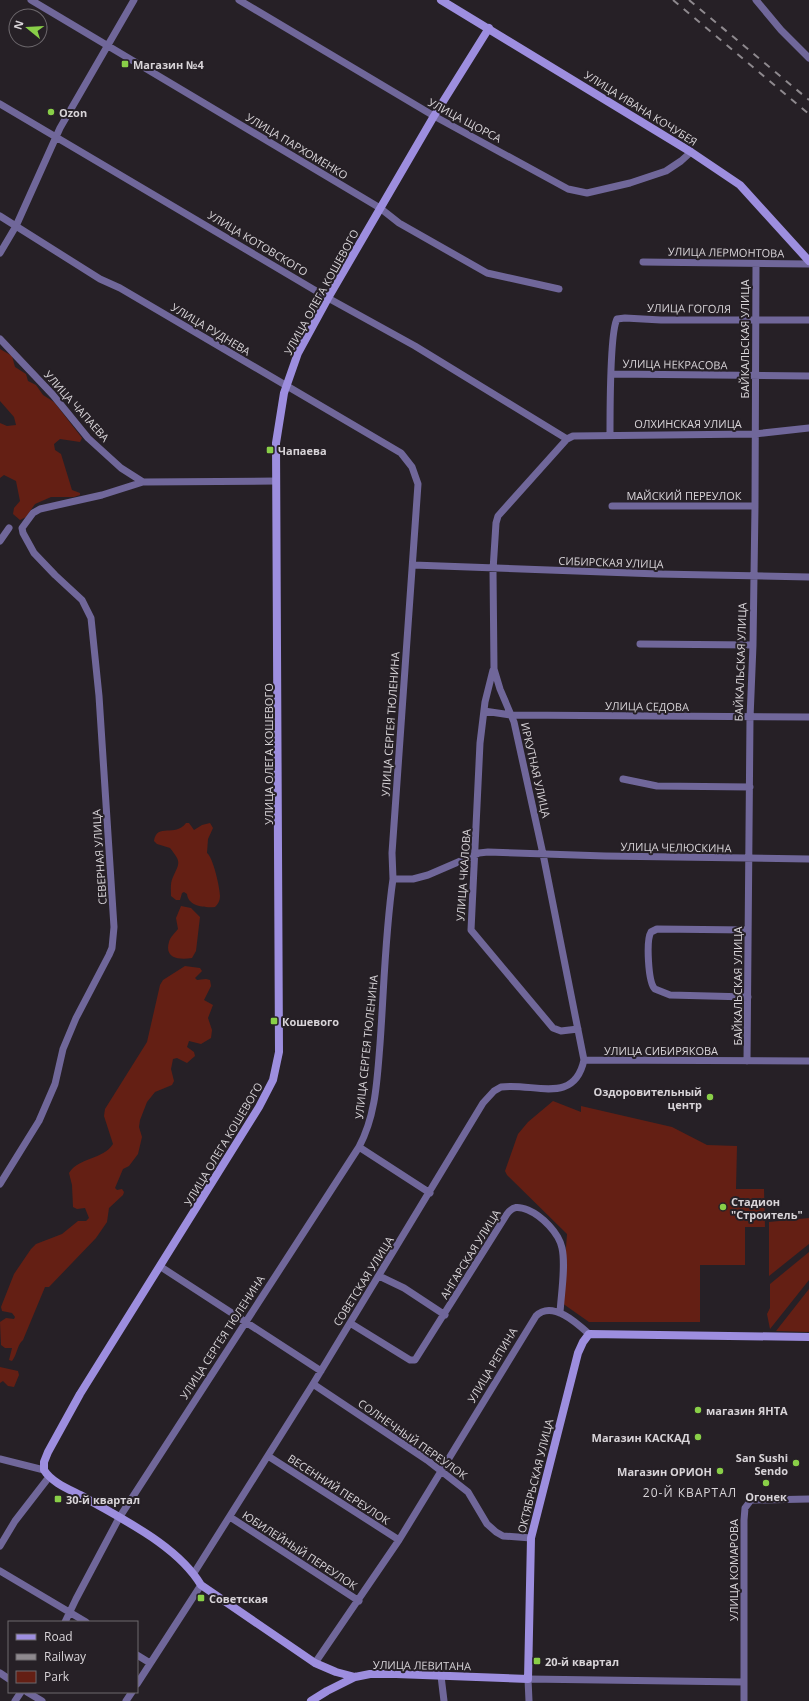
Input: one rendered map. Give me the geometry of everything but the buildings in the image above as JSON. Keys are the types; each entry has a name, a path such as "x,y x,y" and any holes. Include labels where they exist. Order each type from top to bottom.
{"street":[{"name":"УЛИЦА ПАРХОМЕНКО","path":"31,0 380,208 399,223 487,273 559,289"},
{"path":"0,254 16,226 67,115 134,0"},
{"name":"УЛИЦА ЩОРСА","path":"239,0 434,116 531,168 561,186 581,192 596,192 666,171 678,164 691,152"},
{"name":"УЛИЦА ИВАНА КОЧУБЕЯ","path":"441,0 691,152 740,185 809,262"},
{"path":"756,0 781,30 809,58"},
{"name":"УЛИЦА ОЛЕГА КОШЕВОГО","path":"46,1473 44,1462 48,1452 80,1394 161,1267 266,1095 273,1080 278,1060 280,869 276,481 277,432 286,386 298,353 328,298 434,116 488,28"},
{"name":"УЛИЦА КОТОВСКОГО","path":"0,104 328,298 415,346 567,439"},
{"name":"УЛИЦА РУДНЕВА","path":"0,216 100,279 120,288 401,453 410,462"},
{"name":"УЛИЦА ЛЕРМОНТОВА","path":"643,262 756,264 809,262"},
{"name":"БАЙКАЛЬСКАЯ УЛИЦА","path":"747,1061 750,859 750,718 753,645 755,506 754,320 756,264"},
{"name":"УЛИЦА ГОГОЛЯ","path":"612,374 615,328 617,320 625,318 661,320 809,320"},
{"name":"УЛИЦА ЧАПАЕВА","path":"0,339 53,395 88,438 121,468 143,482"},
{"path":"610,434 612,374"},
{"name":"УЛИЦА НЕКРАСОВА","path":"612,374 809,376"},
{"name":"ОЛХИНСКАЯ УЛИЦА","path":"567,439 576,435 754,434 809,428"},
{"name":"ИРКУТНАЯ УЛИЦА","path":"567,439 498,516 496,523 493,570 494,669 500,689 514,722 543,854 584,1060"},
{"name":"УЛИЦА СЕРГЕЯ ТЮЛЕНИНА","path":"66,1621 119,1518 359,1148 373,1113 393,880 394,823 418,484 410,462"},
{"path":"143,482 276,481"},
{"name":"СЕВЕРНАЯ УЛИЦА","path":"0,1184 39,1121 55,1084 63,1050 76,1018 112,948 114,927 99,696 91,618 82,600 55,575 34,552 24,536 22,528 33,513 40,509 102,495 143,482"},
{"name":"МАЙСКИЙ ПЕРЕУЛОК","path":"612,506 755,506"},
{"path":"0,541 9,528"},
{"name":"СИБИРСКАЯ УЛИЦА","path":"413,565 493,570 809,577"},
{"path":"640,644 753,645"},
{"name":"УЛИЦА ЧКАЛОВА","path":"494,669 484,711 480,743 470,925 472,933 553,1028 558,1031 578,1029"},
{"name":"УЛИЦА СЕДОВА","path":"484,711 511,715 750,718 809,717"},
{"path":"623,778 657,786 750,787"},
{"name":"УЛИЦА ЧЕЛЮСКИНА","path":"393,880 413,879 428,875 481,852 529,852 543,854 750,859 809,859"},
{"path":"748,930 658,929 651,932 649,938 650,981 655,989 670,995 748,997"},
{"name":"УЛИЦА СИБИРЯКОВА","path":"584,1060 809,1061"},
{"name":"СОВЕТСКАЯ УЛИЦА","path":"194,1573 313,1384 483,1104 494,1091 508,1087 560,1089 578,1079 584,1060"},
{"path":"359,1148 430,1193"},
{"name":"АНГАРСКАЯ УЛИЦА","path":"350,1323 414,1361 507,1214 511,1209 518,1207 533,1212 552,1230 561,1245 563,1257 560,1313"},
{"path":"161,1267 246,1321 320,1371"},
{"path":"379,1276 404,1288 444,1315"},
{"name":"УЛИЦА РЕПИНА","path":"315,1663 359,1601 399,1540 536,1316 544,1310 560,1313 578,1324 589,1334"},
{"path":"589,1334 809,1337"},
{"name":"ОКТЯБРЬСКАЯ УЛИЦА","path":"529,1701 528,1679 531,1538 578,1353 589,1334"},
{"name":"СОЛНЕЧНЫЙ ПЕРЕУЛОК","path":"313,1384 427,1460 440,1472 468,1492 487,1524 496,1532 503,1536 531,1538"},
{"name":"ВЕСЕННИЙ ПЕРЕУЛОК","path":"268,1456 399,1540"},
{"name":"УЛИЦА ЛЕВИТАНА","path":"0,1458 46,1473 162,1545 194,1573 200,1585 315,1663 336,1672 355,1677 378,1674 528,1679 744,1682"},
{"path":"0,1546 46,1473"},
{"name":"УЛИЦА КОМАРОВА","path":"744,1701 743,1537 745,1508 751,1500 809,1499"},
{"name":"ЮБИЛЕЙНЫЙ ПЕРЕУЛОК","path":"230,1517 359,1601"},
{"path":"0,1571 84,1621"},
{"path":"138,1682 200,1585"},
{"path":"138,1656 150,1663"},
{"path":"441,1676 444,1701"},
{"path":"310,1701 327,1690 355,1677"},
{"path":"29,1693 42,1701"}],"green space":[{"path":"0,349 12,356 15,367 26,374 28,381 36,385 43,395 54,402 82,438 80,442 60,439 54,444 55,450 61,454 72,490 80,493 80,495 74,497 51,497 35,504 26,517 20,520 13,514 14,508 20,501 16,481 4,475 0,478 0,423 7,426 16,425 14,417 0,401"},
{"path":"186,823 189,823 194,830 202,825 210,823 213,828 208,839 207,853 214,866 220,892 218,904 215,907 206,907 193,904 184,892 182,893 180,900 176,900 171,896 171,882 178,865 178,859 170,848 157,844 154,841 159,832 177,829"},
{"path":"181,906 191,908 200,917 196,951 192,958 183,959 174,957 169,952 168,948 171,937 178,929 176,918"},
{"path":"185,966 200,968 202,971 195,978 197,980 210,980 211,986 204,1000 213,1005 208,1018 212,1030 211,1038 201,1044 189,1041 187,1047 194,1052 195,1056 187,1063 177,1058 173,1059 171,1069 174,1081 172,1085 155,1092 147,1102 140,1120 139,1127 142,1137 138,1154 129,1166 123,1169 115,1188 117,1190 122,1189 124,1192 123,1195 109,1208 107,1222 96,1238 49,1287 45,1287 23,1340 19,1345 12,1361 9,1360 12,1348 5,1348 1,1345 0,1322 6,1318 14,1319 15,1317 12,1313 2,1311 1,1307 14,1274 36,1244 62,1234 78,1221 86,1221 89,1218 85,1208 77,1209 73,1207 72,1185 69,1173 79,1164 103,1153 113,1144 104,1116 105,1109 147,1042 160,985 163,980"},
{"name":"Стадион \"Строитель\"","path":"553,1101 581,1112 581,1106 672,1127 707,1145 737,1146 736,1189 764,1189 765,1227 745,1227 745,1265 700,1265 700,1322 589,1322 562,1303 567,1234 507,1175 505,1171 518,1134 528,1122"},
{"path":"809,1218 809,1244 769,1276 769,1222"},
{"path":"809,1252 809,1280 770,1329 767,1314 770,1308 770,1284"},
{"path":"809,1289 809,1332 776,1331"},
{"path":"0,1367 18,1371 19,1375 14,1387 8,1386 3,1381 0,1383"}],"railway":[{"path":"673,0 809,114"},
{"path":"689,0 809,100"}],"place":[{"name":"Магазин №4","path":"125,64"},
{"name":"Ozon","path":"51,112"},
{"name":"Чапаева","path":"270,450"},
{"name":"Кошевого","path":"274,1021"},
{"name":"Оздоровительный центр","path":"710,1097"},
{"name":"Стадион \"Строитель\"","path":"723,1207"},
{"name":"магазин ЯНТА","path":"698,1410"},
{"name":"Магазин КАСКАД","path":"698,1437"},
{"name":"San Sushi Sendo","path":"796,1463"},
{"name":"Магазин ОРИОН","path":"720,1471"},
{"name":"Огонек","path":"766,1483"},
{"name":"30-й квартал","path":"58,1499"},
{"name":"Советская","path":"201,1598"},
{"name":"20-й квартал","path":"537,1661"}],"district":[{"name":"20-Й КВАРТАЛ","path":"690,1492"}]}
